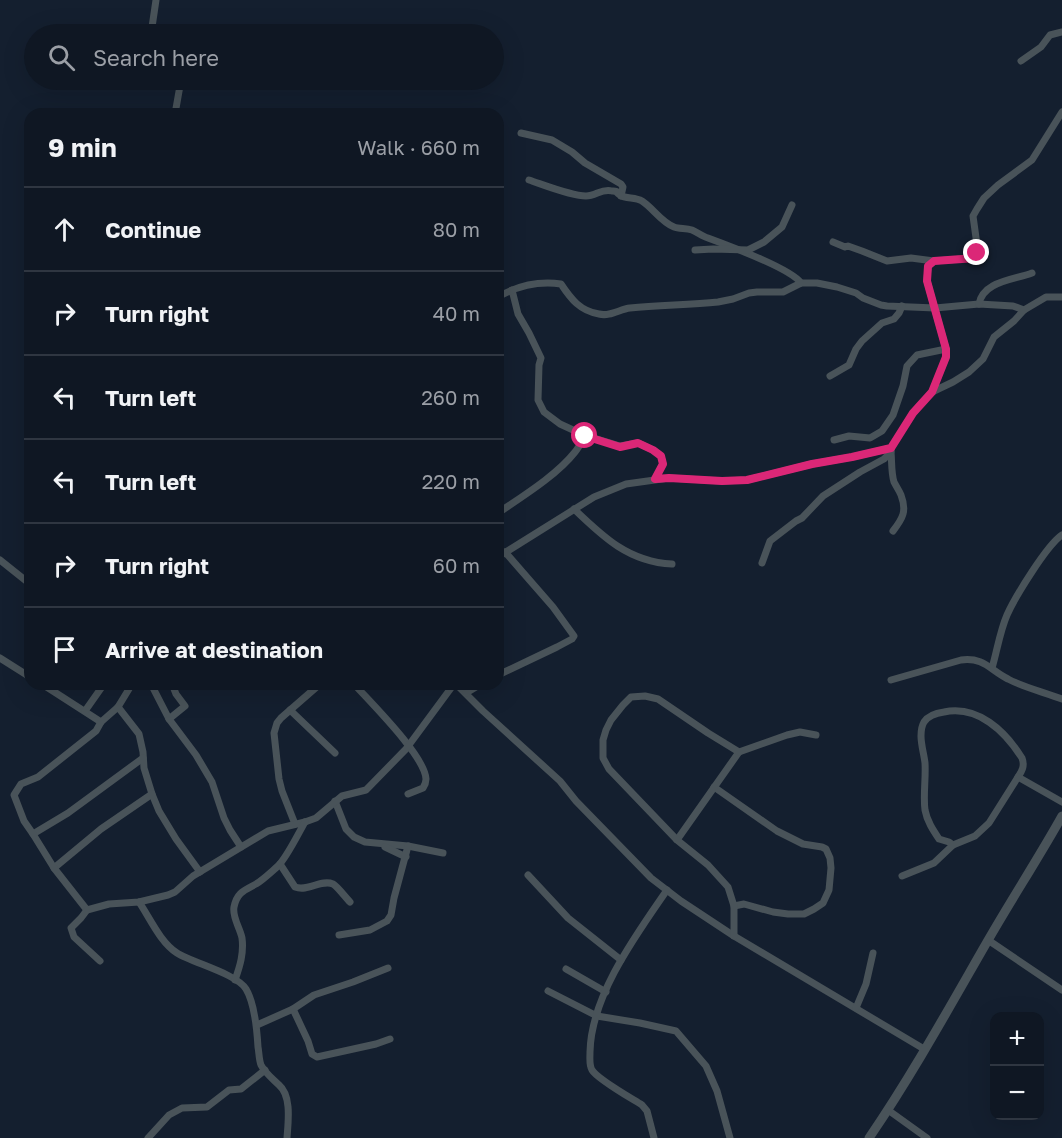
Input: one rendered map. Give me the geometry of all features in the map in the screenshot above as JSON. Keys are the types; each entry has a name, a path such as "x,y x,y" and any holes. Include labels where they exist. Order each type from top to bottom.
{"street":[{"path":"153,24 156,0"},
{"path":"1021,61 1041,47 1050,35 1062,32"},
{"path":"176,108 179,90"},
{"path":"833,242 887,261 911,258 934,261 976,258 977,245 973,216 977,209 984,198 998,185 1032,160 1062,112"},
{"path":"521,133 552,140 567,149 585,163 621,184 623,186 621,196"},
{"path":"529,180 554,189 586,196 602,190 610,190 621,196 641,201 655,214 675,227 692,230 705,237 741,249 790,274 801,283"},
{"path":"695,250 748,250 764,242 782,227 792,205"},
{"path":"762,563 770,541 802,518 823,496 884,459 913,413 932,392 946,357 946,349 927,281 928,266 934,261"},
{"path":"980,304 981,296 988,289 1032,273"},
{"path":"504,294 529,285 561,284 577,305 584,310 601,315 627,309 718,302 757,292 783,292 801,283 817,283 856,293 862,298 881,305 935,308 980,304 1012,306 1024,310"},
{"path":"512,290 518,314 530,333 541,358 538,400 544,412 560,424 585,436 620,447 638,443 653,450 661,456 663,464 655,479"},
{"path":"932,392 969,372 984,359 994,337 1024,310 1046,297 1062,297"},
{"path":"830,376 849,365 856,349 868,334 882,323 894,319 902,306"},
{"path":"834,440 849,436 870,438 882,431 893,415 907,366 917,355 946,349"},
{"path":"504,509 550,476 575,452 585,436"},
{"path":"504,672 558,647 574,636 553,607 506,552 594,497 615,487 655,479 747,480 812,464 891,450"},
{"path":"891,450 892,474 904,511 902,519 893,531"},
{"path":"574,509 605,538 621,549 649,561 672,564"},
{"path":"992,668 1006,615 1040,561 1057,538 1062,535"},
{"path":"0,560 24,579"},
{"path":"0,658 24,673"},
{"path":"891,680 971,659 979,661 1015,682 1062,699"},
{"path":"52,690 101,722"},
{"path":"85,711 100,690"},
{"path":"87,910 54,868 24,821 14,795 21,784 38,777 96,731 101,722 118,707 128,690"},
{"path":"154,690 169,718 212,782 224,818 241,847"},
{"path":"169,718 184,706 174,690"},
{"path":"295,824 282,791 274,733 281,718 313,690"},
{"path":"359,690 409,745 424,771 426,779 423,788 408,794"},
{"path":"100,961 74,937 71,928 87,910 109,904 139,902 175,892 200,872 268,831 316,818 342,796 366,790 409,745 450,690"},
{"path":"462,690 560,781 642,871 734,936 924,1050"},
{"path":"466,693 471,690"},
{"path":"734,936 734,906 728,887 708,866 677,840 609,769 603,758 603,740 616,713 631,698 645,696 658,699 739,752"},
{"path":"118,707 139,734 152,794 167,825 200,872"},
{"path":"290,710 335,753"},
{"path":"902,876 934,863 953,845 975,836 989,823 1023,771 1022,758 995,726 973,714 961,711 941,712 928,717 922,725 921,733 925,762 925,810 939,839 953,845"},
{"path":"677,840 739,752 800,732 816,735"},
{"path":"33,834 68,813 143,758"},
{"path":"1018,777 1062,802"},
{"path":"714,787 777,831 802,844 826,849 830,858 829,890 823,903 814,909 804,914 788,914 744,904 734,906"},
{"path":"54,868 101,829 152,794"},
{"path":"335,801 346,829 354,837 365,842 408,846 442,853"},
{"path":"869,1138 888,1110 988,940 1059,828 1062,816"},
{"path":"235,980 240,965 242,937 234,907 241,892 256,884 280,864 305,822"},
{"path":"374,843 406,857"},
{"path":"339,935 370,930 387,921 391,915 408,846"},
{"path":"280,864 295,887 333,884 350,902"},
{"path":"528,875 568,918 621,960"},
{"path":"654,1138 647,1111 642,1105 596,1075 590,1067 591,1039 606,992 621,960 667,890"},
{"path":"139,902 172,949 245,987 250,997 256,1025 260,1064 272,1080 281,1086 285,1096 289,1111 287,1138"},
{"path":"988,940 1062,990"},
{"path":"856,1008 866,984 873,953"},
{"path":"256,1025 293,1009 314,995 388,968"},
{"path":"566,969 606,992"},
{"path":"548,991 597,1016 676,1031 706,1066 717,1091 730,1138"},
{"path":"293,1009 312,1054 317,1058 390,1040"},
{"path":"148,1138 170,1114 182,1108 207,1107 229,1090 241,1089 264,1070"},
{"path":"888,1110 927,1138"}],"route":[{"path":"585,436 620,447 638,443 653,450 661,456 663,464 655,479 747,480 891,448 913,413 932,392 946,357 946,349 927,281 928,266 934,261 969,260 976,258 977,253"}]}
